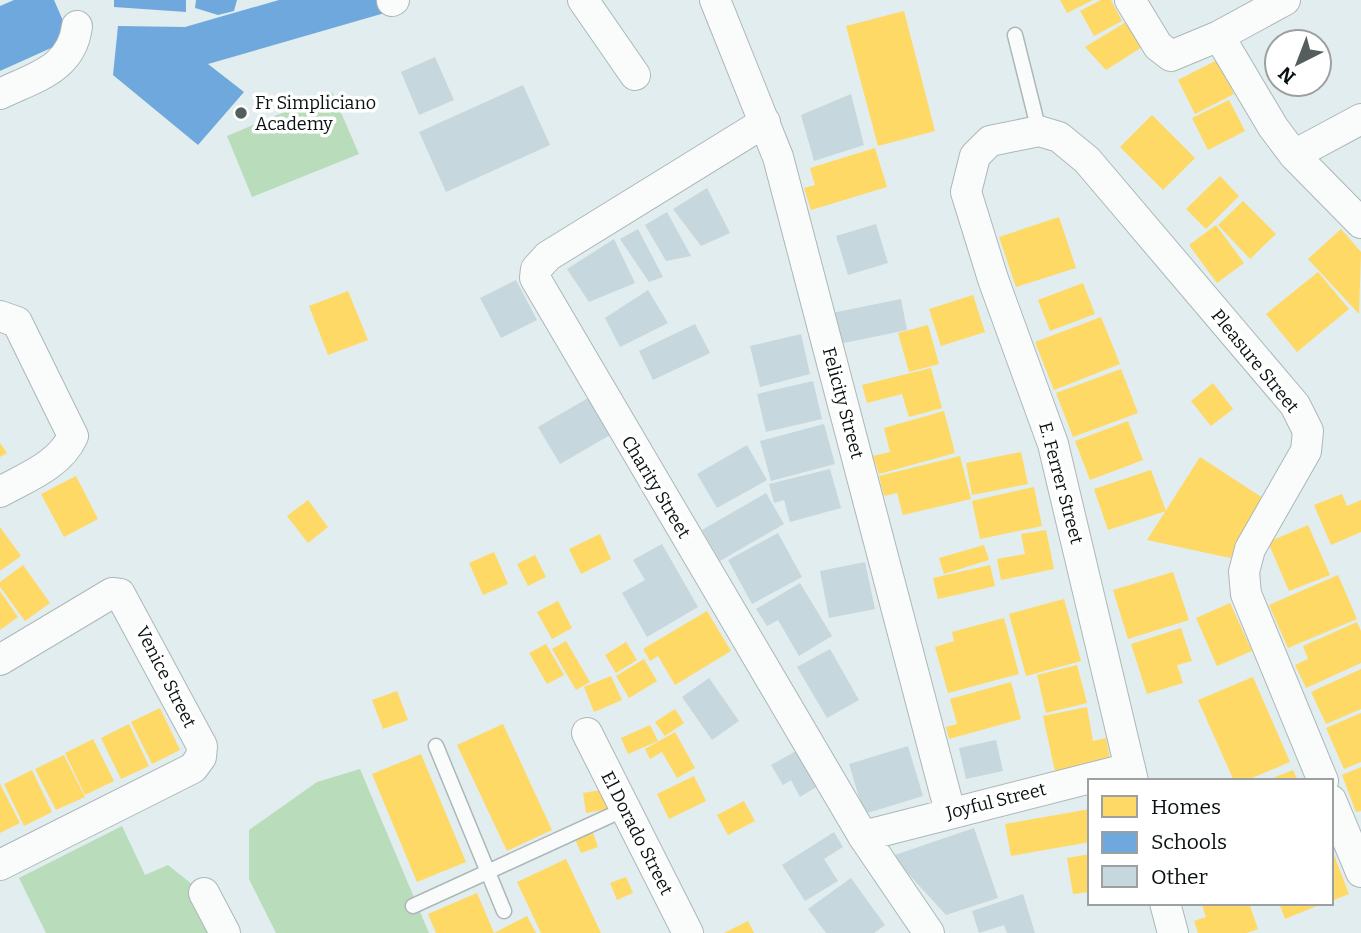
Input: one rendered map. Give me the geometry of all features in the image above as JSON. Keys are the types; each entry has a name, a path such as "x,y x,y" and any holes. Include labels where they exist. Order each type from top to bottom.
{"street":[{"path":"583,0 635,75"},
{"name":"Felicity Street","path":"715,0 778,157 950,812"},
{"path":"1130,0 1158,46 1171,56 1219,36 1284,0"},
{"path":"0,94 61,64 75,45 78,26"},
{"path":"1219,36 1272,127 1294,155 1361,223"},
{"path":"1294,155 1361,120"},
{"name":"Charity Street","path":"765,122 548,256 536,269 536,278 863,836 929,933"},
{"name":"E. Ferrer Street","path":"1039,131 990,141 975,156 966,192 993,279 1053,444 1131,775"},
{"name":"Pleasure Street","path":"1039,131 1059,137 1087,160 1295,405 1308,431 1306,451 1250,550 1244,572 1246,594 1322,779"},
{"path":"0,316 17,322 73,436 67,450 56,461 0,492"},
{"name":"Venice Street","path":"0,660 112,593 120,594 202,746 201,758 193,768 0,865"},
{"name":"El Dorado Street","path":"587,733 688,933"},
{"name":"Joyful Street","path":"1111,779 1131,775"},
{"name":"Joyful Street","path":"863,836 950,812 1088,784"},
{"path":"1333,805 1361,872"},
{"path":"204,892 225,933"},
{"path":"1166,905 1173,933"}],"lane":[{"path":"1015,35 1039,131"},
{"path":"436,746 504,911"},
{"path":"413,906 625,809"}],"green space":[{"path":"332,92 359,154 252,197 227,136"},
{"path":"360,769 429,933 276,933 249,879 249,830 317,782"},
{"path":"122,826 145,875 168,865 204,894 222,933 46,933 19,878"}],"building: Homes":[{"path":"1060,0 1093,0 1067,13"},
{"path":"1101,0 1111,0 1122,21 1094,36 1080,11"},
{"path":"904,11 935,131 878,146 846,26"},
{"path":"1131,19 1147,44 1106,70 1085,47"},
{"path":"1217,60 1234,94 1195,114 1178,80"},
{"path":"1229,100 1245,131 1208,150 1192,118"},
{"path":"1152,115 1195,158 1163,190 1120,147"},
{"path":"875,148 887,187 811,210 804,188 815,185 810,168"},
{"path":"1220,176 1239,196 1206,229 1186,209"},
{"path":"1243,201 1276,234 1250,259 1218,225"},
{"path":"1059,217 1076,268 1016,287 999,237"},
{"path":"1216,225 1244,263 1217,283 1189,245"},
{"path":"1341,229 1361,252 1359,314 1308,259"},
{"path":"1318,272 1349,309 1297,352 1266,314"},
{"path":"1083,283 1095,314 1050,331 1038,300"},
{"path":"348,291 368,340 328,355 309,306"},
{"path":"973,295 985,332 941,346 929,309"},
{"path":"1101,317 1120,364 1054,390 1035,342"},
{"path":"928,325 939,364 909,372 898,333"},
{"path":"931,368 942,408 909,417 902,394 867,403 862,385"},
{"path":"1121,369 1138,413 1073,437 1056,393"},
{"path":"1213,383 1233,409 1211,426 1191,401"},
{"path":"944,411 955,453 879,474 873,456 890,452 884,428"},
{"path":"1128,421 1143,460 1090,480 1075,441"},
{"path":"0,443 7,453 0,457"},
{"path":"1021,452 1028,484 972,495 966,463"},
{"path":"960,456 971,499 903,515 897,493 884,496 879,476"},
{"path":"1200,457 1266,500 1230,558 1147,540"},
{"path":"1151,470 1166,511 1108,530 1094,489"},
{"path":"76,476 98,519 64,537 41,494"},
{"path":"1034,487 1042,526 980,539 972,501"},
{"path":"1342,494 1347,506 1361,500 1361,532 1331,545 1314,505"},
{"path":"308,500 328,527 308,543 287,516"},
{"path":"1308,525 1330,575 1289,591 1268,542"},
{"path":"0,527 21,556 0,571"},
{"path":"1046,530 1054,569 1001,580 997,559 1025,554 1021,534"},
{"path":"600,534 611,559 581,574 569,549"},
{"path":"984,545 989,560 944,574 939,558"},
{"path":"494,552 508,584 483,595 469,563"},
{"path":"535,555 546,577 528,586 517,564"},
{"path":"23,565 50,603 25,621 0,587 0,582"},
{"path":"990,565 995,586 938,599 933,578"},
{"path":"1173,572 1189,620 1128,639 1113,590"},
{"path":"1338,575 1357,619 1288,648 1269,605"},
{"path":"0,591 18,617 0,630"},
{"path":"1064,599 1081,661 1026,676 1009,614"},
{"path":"558,601 572,628 552,639 537,612"},
{"path":"1230,603 1252,651 1217,666 1196,618"},
{"path":"707,611 731,651 675,685 658,656 650,661 643,649"},
{"path":"1004,618 1019,674 948,693 935,647 954,641 952,632"},
{"path":"1357,622 1361,631 1361,663 1306,688 1295,665 1308,659 1303,646"},
{"path":"1181,628 1192,661 1177,665 1183,683 1147,694 1131,644"},
{"path":"566,641 590,682 576,690 552,649"},
{"path":"626,642 637,660 616,673 605,655"},
{"path":"546,644 564,675 547,684 529,653"},
{"path":"644,659 657,681 629,698 616,676"},
{"path":"1077,665 1087,703 1046,713 1037,675"},
{"path":"1361,669 1361,709 1326,724 1311,692"},
{"path":"611,676 622,700 594,712 584,687"},
{"path":"1253,677 1290,762 1250,779 1233,779 1198,700"},
{"path":"1011,682 1021,719 949,739 946,727 957,724 950,699"},
{"path":"397,691 408,720 383,729 372,700"},
{"path":"1087,707 1093,741 1106,738 1111,765 1056,776 1043,716"},
{"path":"160,708 180,750 152,764 131,722"},
{"path":"675,709 684,723 665,736 655,722"},
{"path":"1361,713 1361,762 1344,769 1326,728"},
{"path":"129,724 149,766 121,779 101,738"},
{"path":"503,724 552,830 507,851 457,745"},
{"path":"650,725 658,741 628,754 621,738"},
{"path":"675,732 695,768 677,778 662,752 650,759 645,749"},
{"path":"93,739 114,781 85,795 65,753"},
{"path":"421,754 466,862 417,882 372,774"},
{"path":"64,755 85,797 56,810 35,769"},
{"path":"1361,767 1361,811 1356,812 1342,775"},
{"path":"32,770 52,812 24,826 4,784"},
{"path":"1293,770 1297,779 1271,779"},
{"path":"694,776 706,801 669,819 657,794"},
{"path":"0,784 20,823 0,833"},
{"path":"606,789 609,809 586,813 583,793"},
{"path":"744,801 755,821 728,835 717,815"},
{"path":"1088,809 1088,842 1011,856 1005,824"},
{"path":"592,830 598,847 581,853 574,837"},
{"path":"1333,852 1349,894 1333,900"},
{"path":"1088,854 1088,892 1073,894 1067,858"},
{"path":"566,859 601,933 541,933 517,882"},
{"path":"626,877 633,893 617,900 610,883"},
{"path":"477,893 494,933 436,933 428,914"},
{"path":"1202,905 1250,905 1258,929 1247,933 1198,933 1194,921 1206,917"},
{"path":"1280,905 1319,905 1285,919"},
{"path":"527,916 536,933 494,933"},
{"path":"748,921 754,933 724,933"}],"building: Schools":[{"path":"14,0 54,0 71,39 0,71 0,6"},
{"path":"114,0 186,0 186,12 114,7"},
{"path":"196,0 237,0 234,11 218,15 195,8"},
{"path":"279,0 385,0 388,12 208,64 244,92 198,145 113,75 118,26 185,27"}],"building: Other":[{"path":"435,57 454,100 419,115 401,72"},
{"path":"523,85 550,145 446,192 419,132"},
{"path":"851,94 864,145 814,161 801,115"},
{"path":"707,188 730,233 701,246 673,209"},
{"path":"667,212 691,256 666,261 645,225"},
{"path":"876,224 888,263 848,275 836,236"},
{"path":"638,229 663,277 649,282 620,239"},
{"path":"614,239 635,283 589,302 567,269"},
{"path":"516,280 537,320 501,338 480,298"},
{"path":"648,290 668,323 620,347 605,318"},
{"path":"901,299 907,330 839,344 832,313"},
{"path":"695,324 710,353 653,380 639,351"},
{"path":"801,334 810,374 760,387 750,346"},
{"path":"813,381 822,419 766,432 757,394"},
{"path":"595,394 617,431 560,464 538,427"},
{"path":"824,424 835,464 771,481 760,441"},
{"path":"747,445 767,480 717,508 697,474"},
{"path":"830,469 841,508 790,522 784,500 774,503 769,484"},
{"path":"766,493 784,524 720,561 702,530"},
{"path":"778,533 802,577 752,604 728,560"},
{"path":"662,544 698,607 647,637 622,593 645,580 633,560"},
{"path":"865,562 875,609 829,618 820,571"},
{"path":"800,583 832,636 799,656 778,620 767,626 756,609"},
{"path":"830,649 859,700 827,718 797,667"},
{"path":"709,678 739,721 712,740 682,697"},
{"path":"996,740 1003,771 966,779 959,748"},
{"path":"908,746 923,796 864,814 849,764"},
{"path":"803,747 823,783 800,797 791,780 783,785 771,765"},
{"path":"974,828 998,898 946,915 892,856"},
{"path":"834,832 843,847 824,859 838,881 805,901 782,865"},
{"path":"851,878 885,925 874,933 826,933 808,909"},
{"path":"1023,894 1035,933 1007,933 1004,925 979,933 972,911"}],"place":[{"name":"Fr Simpliciano Academy","path":"241,113"}]}
